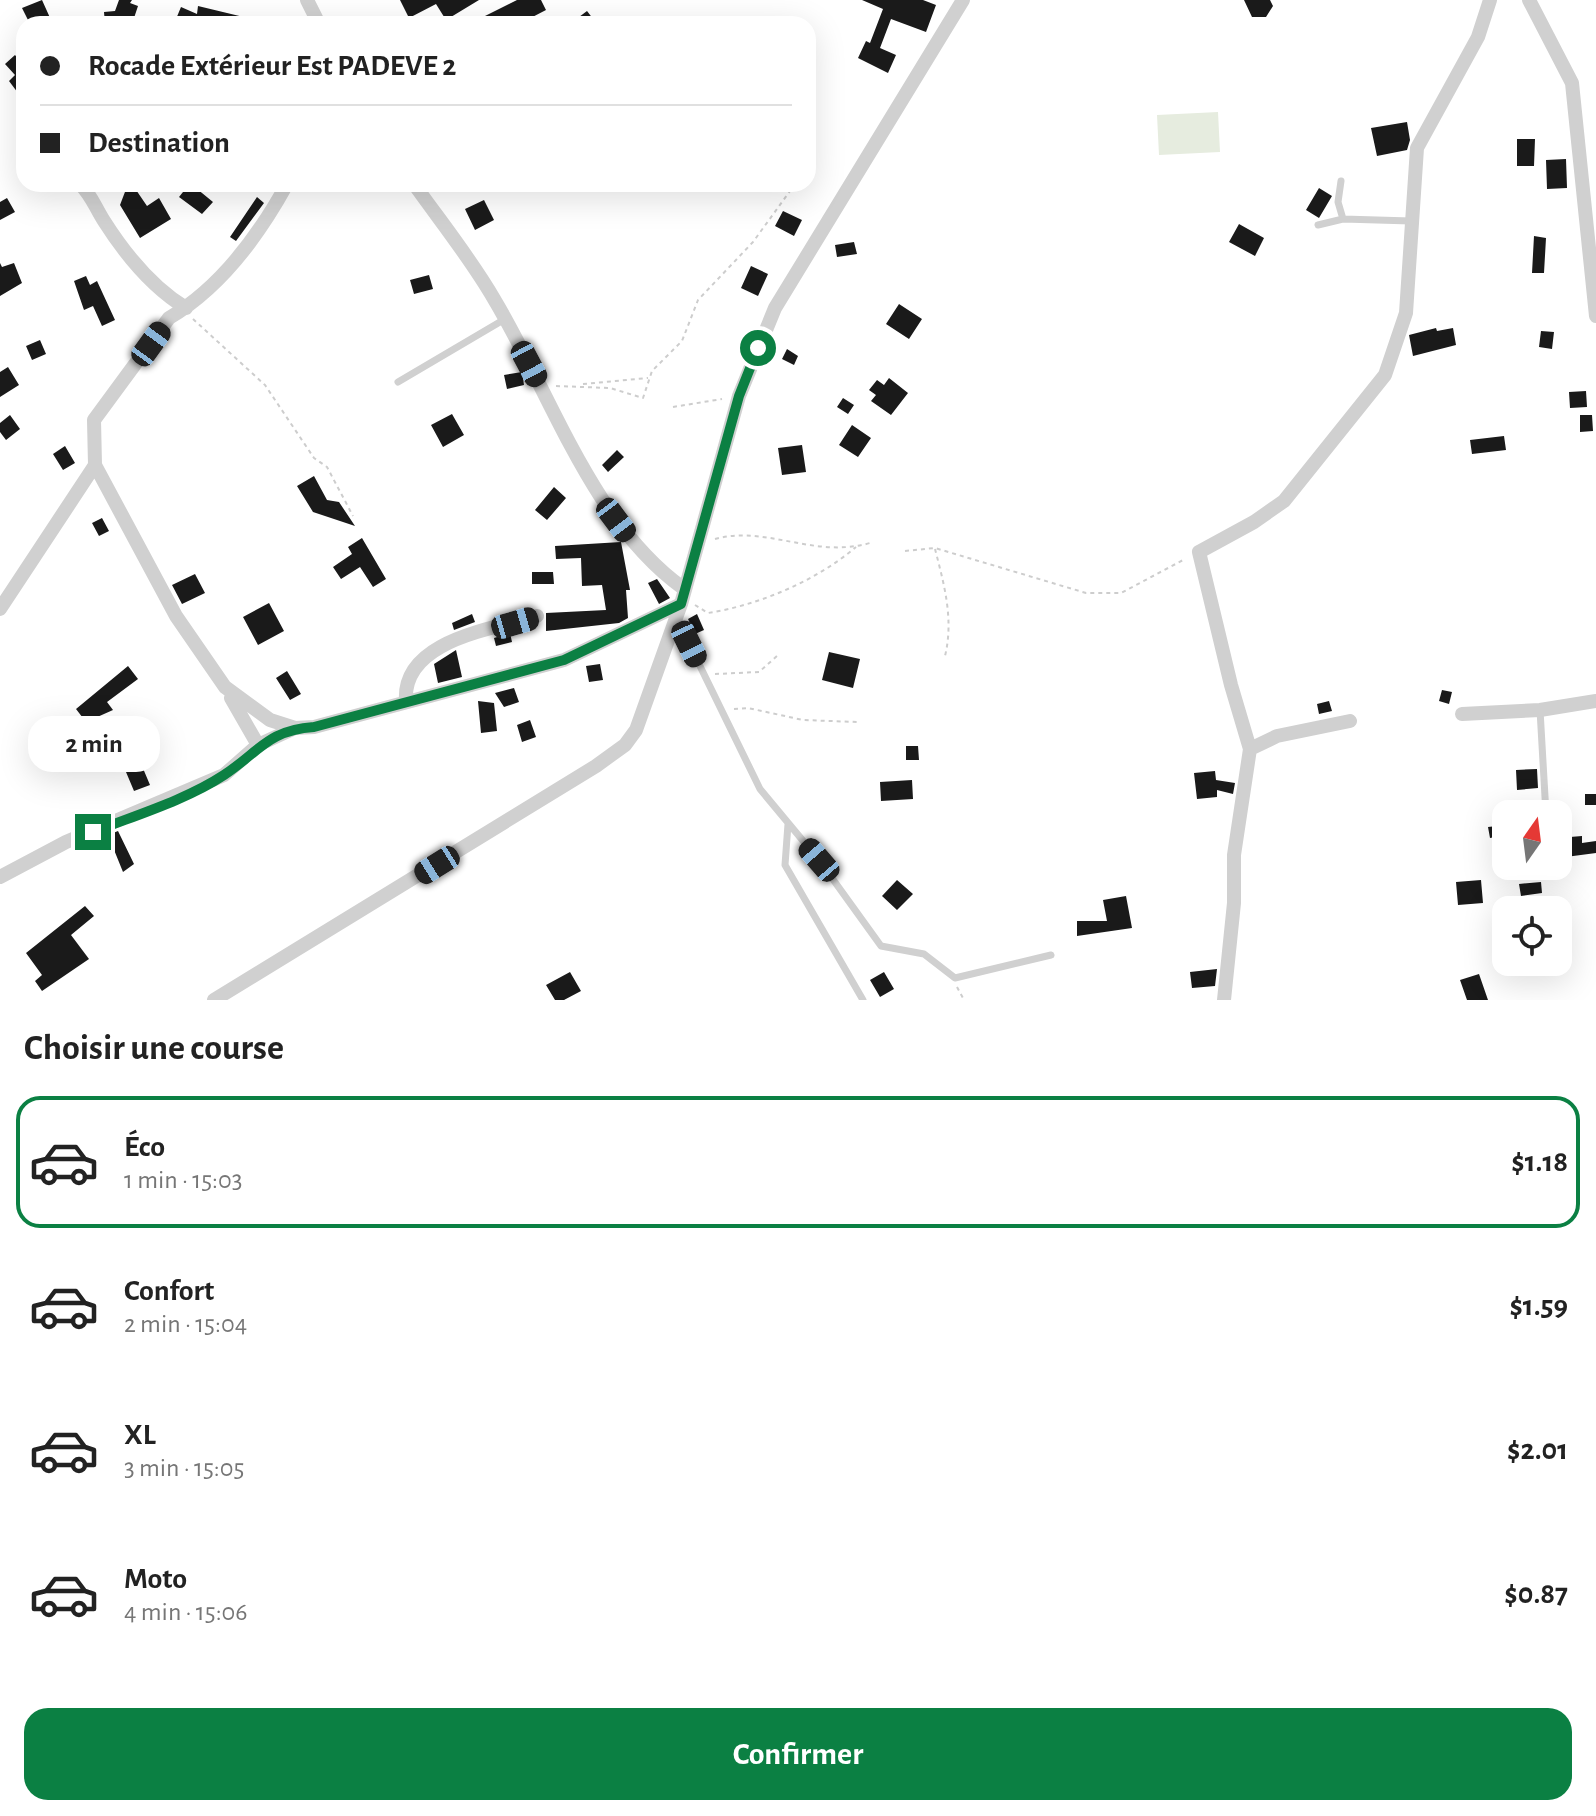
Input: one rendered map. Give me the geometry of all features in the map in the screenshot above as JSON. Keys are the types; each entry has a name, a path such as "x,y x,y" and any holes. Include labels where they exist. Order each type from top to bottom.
{"street":[{"path":"214,1000 425,873 625,745 646,707 698,543 739,396 775,308 802,258 963,0"},
{"path":"1224,1000 1234,903 1234,855 1250,749 1199,552 1254,522 1284,501 1385,375 1406,313 1417,148 1478,37 1490,0"},
{"path":"1529,0 1572,83 1596,313"},
{"path":"88,192 95,199 107,225 162,293 184,309"},
{"path":"258,745 225,687 176,616 95,465 94,420 169,318 184,309 259,235 283,192"},
{"path":"419,192 505,319 616,520 680,603"},
{"path":"0,609 95,465"},
{"path":"225,687 270,720 295,728 314,727 564,660 680,603"},
{"path":"406,702 405,690 414,669 426,654 446,644 537,616"},
{"path":"1462,714 1540,710 1596,701"},
{"path":"1250,749 1277,736 1350,721"},
{"path":"0,877 66,842 224,775 258,745 295,728"}],"lane":[{"path":"1341,181 1338,202 1343,219"},
{"path":"1318,225 1343,219 1412,221"},
{"path":"398,382 505,319"},
{"path":"680,603 702,672 760,789 819,860 881,946 924,954 955,978 1051,955"},
{"path":"1540,710 1545,800"},
{"path":"788,824 785,865 863,1000"}],"path":[{"path":"579,384 610,388 643,398 652,371 682,341 698,300 753,242 789,192"},
{"path":"184,309 265,385 314,458 327,467 353,516"},
{"path":"541,387 650,378"},
{"path":"673,407 739,396"},
{"path":"698,543 729,535 769,537 806,548 856,547 870,543"},
{"path":"680,603 708,613 729,609 813,575 856,547"},
{"path":"935,548 947,596 949,640 945,656"},
{"path":"905,551 935,548 1086,593 1121,593 1199,552"},
{"path":"702,672 741,675 759,672 777,656"},
{"path":"721,711 748,708 803,720 857,722"},
{"path":"960,994 964,1000"}],"shaded area":[{"path":"1218,112 1220,152 1159,155 1157,115"}],"building":[{"path":"42,0 49,16 26,16 22,8"},
{"path":"119,0 132,0 130,3 138,6 135,16 104,16 104,12 115,11"},
{"path":"400,0 479,0 453,16 444,16 436,4 408,16"},
{"path":"517,0 541,0 546,10 534,16 485,16"},
{"path":"862,0 923,0 936,5 926,32 891,19 880,48 896,55 888,73 858,58 866,41 870,43 883,9"},
{"path":"1244,0 1270,0 1273,6 1266,17 1252,17"},
{"path":"198,6 239,16 177,16 181,7 197,14"},
{"path":"16,56 16,90 9,81 15,75 5,64"},
{"path":"1407,122 1410,140 1407,150 1377,156 1371,128"},
{"path":"1517,139 1535,139 1534,166 1517,166"},
{"path":"1566,159 1567,188 1547,189 1546,160"},
{"path":"1319,188 1332,196 1319,218 1306,210"},
{"path":"125,192 137,192 147,206 159,198 171,219 140,238 120,205"},
{"path":"183,192 201,192 213,202 202,214 179,197"},
{"path":"257,197 264,203 236,241 230,237"},
{"path":"7,198 15,212 0,220 0,202"},
{"path":"484,200 494,220 475,230 465,209"},
{"path":"783,211 802,220 794,236 775,226"},
{"path":"1239,224 1264,238 1255,256 1229,242"},
{"path":"1534,236 1546,238 1544,273 1532,273"},
{"path":"854,242 857,254 837,257 835,245"},
{"path":"0,263 2,267 14,263 22,283 0,296"},
{"path":"751,266 768,274 758,296 741,288"},
{"path":"429,275 433,289 414,294 410,280"},
{"path":"86,276 90,285 97,281 115,320 102,326 93,306 84,310 74,281"},
{"path":"899,304 922,319 909,339 886,324"},
{"path":"1436,328 1437,331 1453,328 1456,345 1413,356 1409,335"},
{"path":"1541,331 1554,332 1552,349 1539,347"},
{"path":"40,340 46,354 32,360 26,346"},
{"path":"787,349 798,356 794,365 782,359"},
{"path":"8,367 19,385 0,397 0,372"},
{"path":"522,372 524,385 507,389 504,375"},
{"path":"889,378 908,393 891,415 871,401 876,395 869,390 877,380 884,385"},
{"path":"1586,391 1587,407 1570,408 1569,392"},
{"path":"843,398 854,405 848,414 837,407"},
{"path":"452,414 464,435 443,447 431,425"},
{"path":"10,415 20,429 6,440 0,432 0,423"},
{"path":"1580,415 1592,415 1593,431 1580,432"},
{"path":"852,425 871,438 858,457 839,445"},
{"path":"1504,436 1506,450 1472,454 1470,440"},
{"path":"802,445 806,472 782,475 778,448"},
{"path":"65,446 75,463 63,470 53,454"},
{"path":"617,450 624,457 608,472 602,465"},
{"path":"314,476 327,500 339,502 355,526 313,512 297,486"},
{"path":"554,487 566,498 547,520 535,510"},
{"path":"102,518 109,531 99,536 92,523"},
{"path":"362,538 386,579 373,587 360,567 341,579 333,567 352,554 348,547"},
{"path":"621,542 630,590 626,590 628,618 619,623 546,631 546,613 606,610 602,585 582,586 581,558 556,559 555,546"},
{"path":"532,572 553,572 554,584 532,584"},
{"path":"195,574 205,593 182,604 172,585"},
{"path":"657,579 670,598 659,604 648,583"},
{"path":"269,603 284,631 258,645 243,617"},
{"path":"472,614 475,622 454,630 452,623"},
{"path":"697,614 704,630 695,634 688,619"},
{"path":"510,633 512,642 496,646 494,638"},
{"path":"456,650 462,677 438,683 434,664"},
{"path":"829,652 860,659 853,688 822,680"},
{"path":"600,664 603,680 589,682 586,666"},
{"path":"128,666 138,679 107,702 113,710 86,722 76,709"},
{"path":"287,671 301,694 290,700 276,678"},
{"path":"514,688 519,702 504,707 495,693"},
{"path":"1442,690 1452,692 1449,704 1439,701"},
{"path":"478,701 494,703 497,731 481,733"},
{"path":"1329,701 1332,711 1319,714 1317,704"},
{"path":"530,720 536,737 522,742 517,725"},
{"path":"906,746 918,746 919,760 906,760"},
{"path":"142,766 150,785 134,791 126,772"},
{"path":"1537,769 1538,788 1517,790 1516,770"},
{"path":"1215,771 1216,780 1235,783 1233,794 1217,790 1217,797 1197,799 1194,773"},
{"path":"912,780 913,799 881,801 880,782"},
{"path":"1585,794 1596,794 1596,805 1585,805"},
{"path":"118,831 134,864 123,872 108,835"},
{"path":"1582,836 1582,843 1596,841 1596,853 1572,856 1572,837"},
{"path":"897,880 913,894 897,910 882,896"},
{"path":"1481,880 1483,903 1458,905 1456,882"},
{"path":"1541,882 1542,893 1521,896 1519,884"},
{"path":"1126,896 1132,928 1077,936 1077,921 1107,921 1103,900"},
{"path":"85,906 94,916 71,935 89,959 42,991 35,981 42,975 26,953"},
{"path":"1217,969 1215,986 1192,988 1190,972"},
{"path":"570,972 581,991 564,1000 555,1000 546,985"},
{"path":"884,972 894,989 880,997 870,980"},
{"path":"1479,974 1488,1000 1467,1000 1460,980"}],"route":[{"path":"93,832 224,775 258,745 295,728 314,727 564,660 681,604 739,396 758,348"}]}
